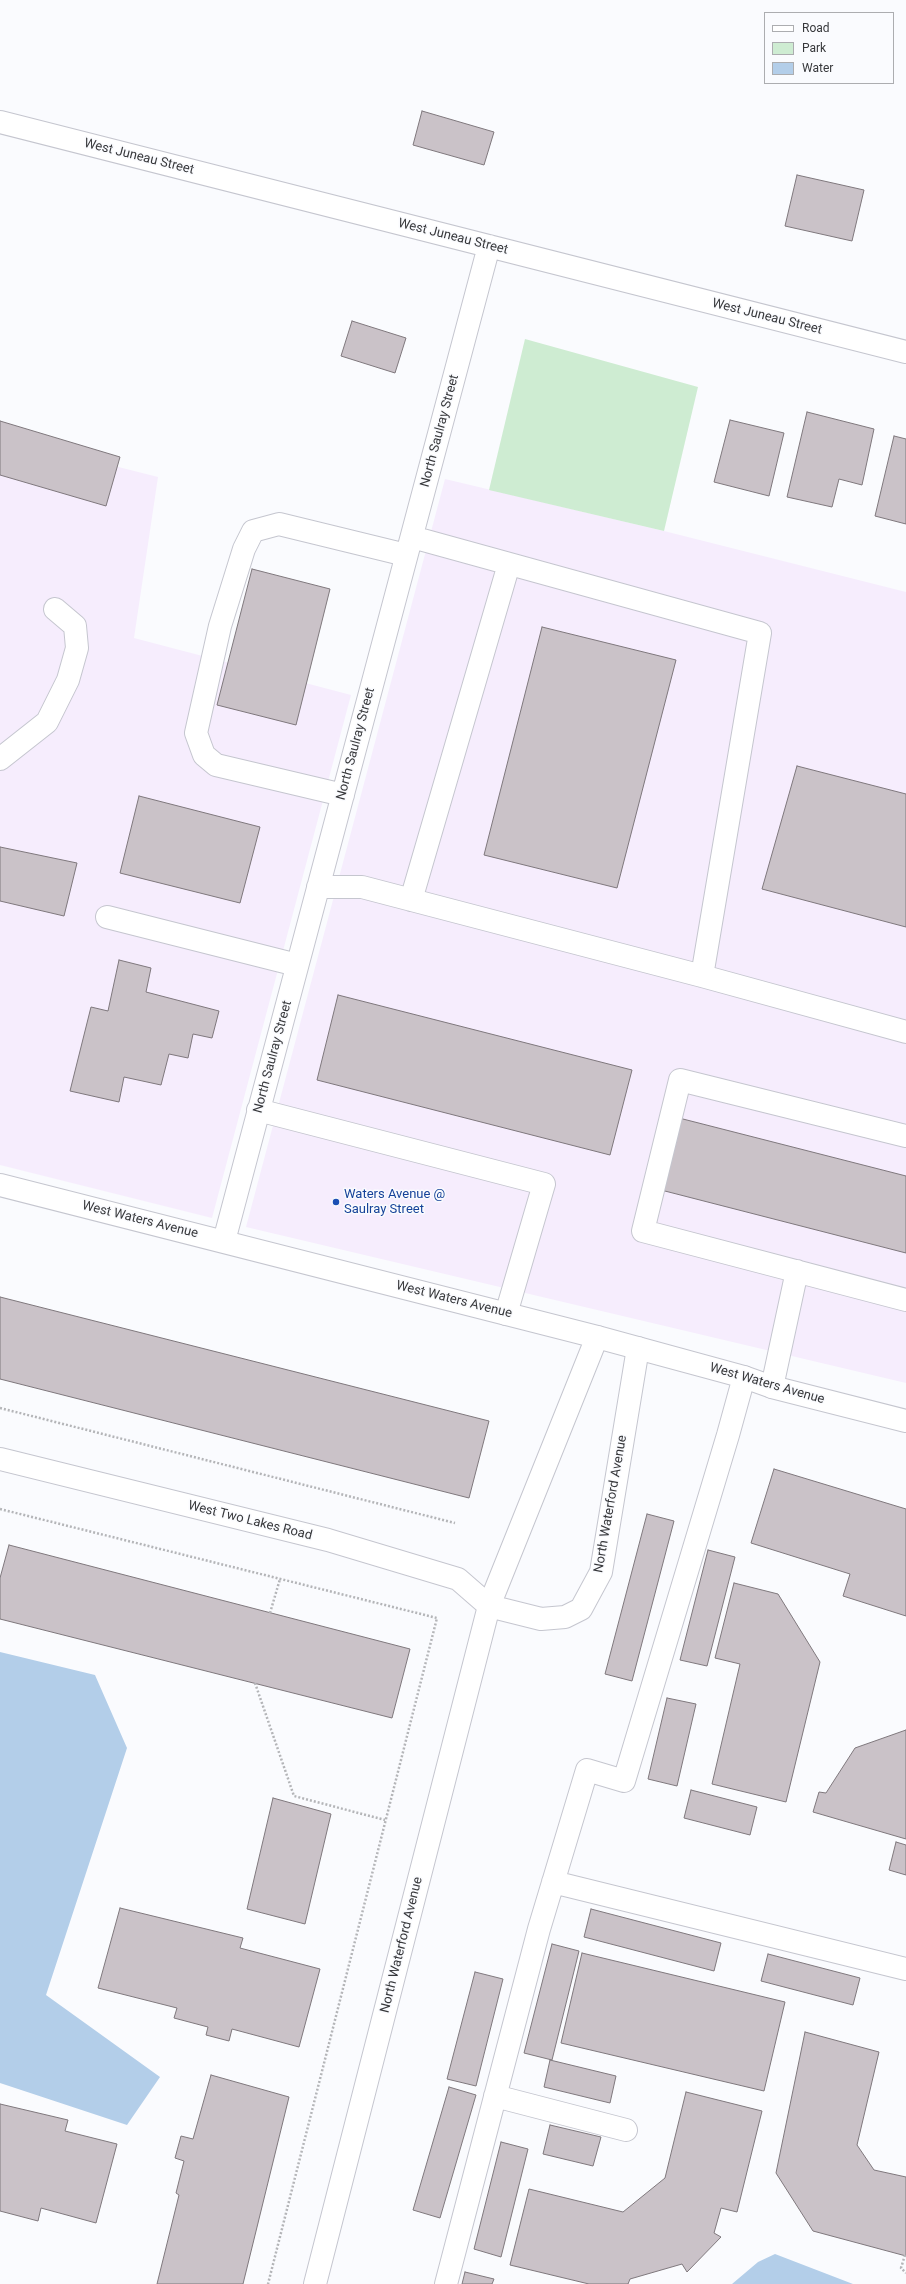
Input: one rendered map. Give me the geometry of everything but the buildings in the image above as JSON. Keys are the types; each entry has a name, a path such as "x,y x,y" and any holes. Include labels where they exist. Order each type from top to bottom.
{"street":[{"name":"West Juneau Street","path":"0,122 906,352"},
{"name":"North Saulray Street","path":"224,1241 489,246"},
{"path":"343,795 216,764 204,755 196,733 220,626 244,549 253,532 278,524 508,564 760,633 702,976"},
{"path":"411,900 508,564"},
{"path":"0,759 47,722 68,680 77,648 75,626 54,609"},
{"path":"318,887 362,888 411,900 702,976 906,1032"},
{"path":"107,917 297,965"},
{"path":"906,1136 680,1080 643,1231 906,1300"},
{"path":"258,1110 544,1184 506,1314"},
{"name":"West Waters Avenue","path":"0,1185 597,1337 772,1386 906,1421"},
{"path":"772,1386 797,1271"},
{"name":"North Waterford Avenue","path":"315,2284 489,1606 597,1337"},
{"name":"North Waterford Avenue","path":"489,1606 541,1619 566,1617 581,1609 601,1572 638,1348"},
{"path":"446,2284 553,1882 587,1770 624,1781 744,1377"},
{"name":"West Two Lakes Road","path":"0,1459 328,1540 458,1579 489,1606"},
{"path":"553,1882 906,1969"},
{"path":"495,2096 626,2130"}],"path":[{"path":"0,1408 455,1523"},
{"path":"0,1509 437,1618 268,2284"},
{"path":"270,1613 280,1579"},
{"path":"255,1683 294,1796 385,1820"},
{"path":"904,2255 901,2268 906,2273"}],"shaded area":[{"path":"0,437 158,477 134,638 351,695 212,1218 0,1165"},
{"path":"445,479 664,531 906,592 906,1383 246,1227"}],"green space":[{"path":"525,339 698,387 664,531 489,490"}],"water":[{"path":"0,1652 95,1675 127,1748 46,1995 160,2077 127,2125 0,2083"},
{"path":"775,2254 853,2284 732,2284 758,2262"}],"place":[{"name":"Waters Avenue @ Saulray Street","path":"336,1202"}]}
